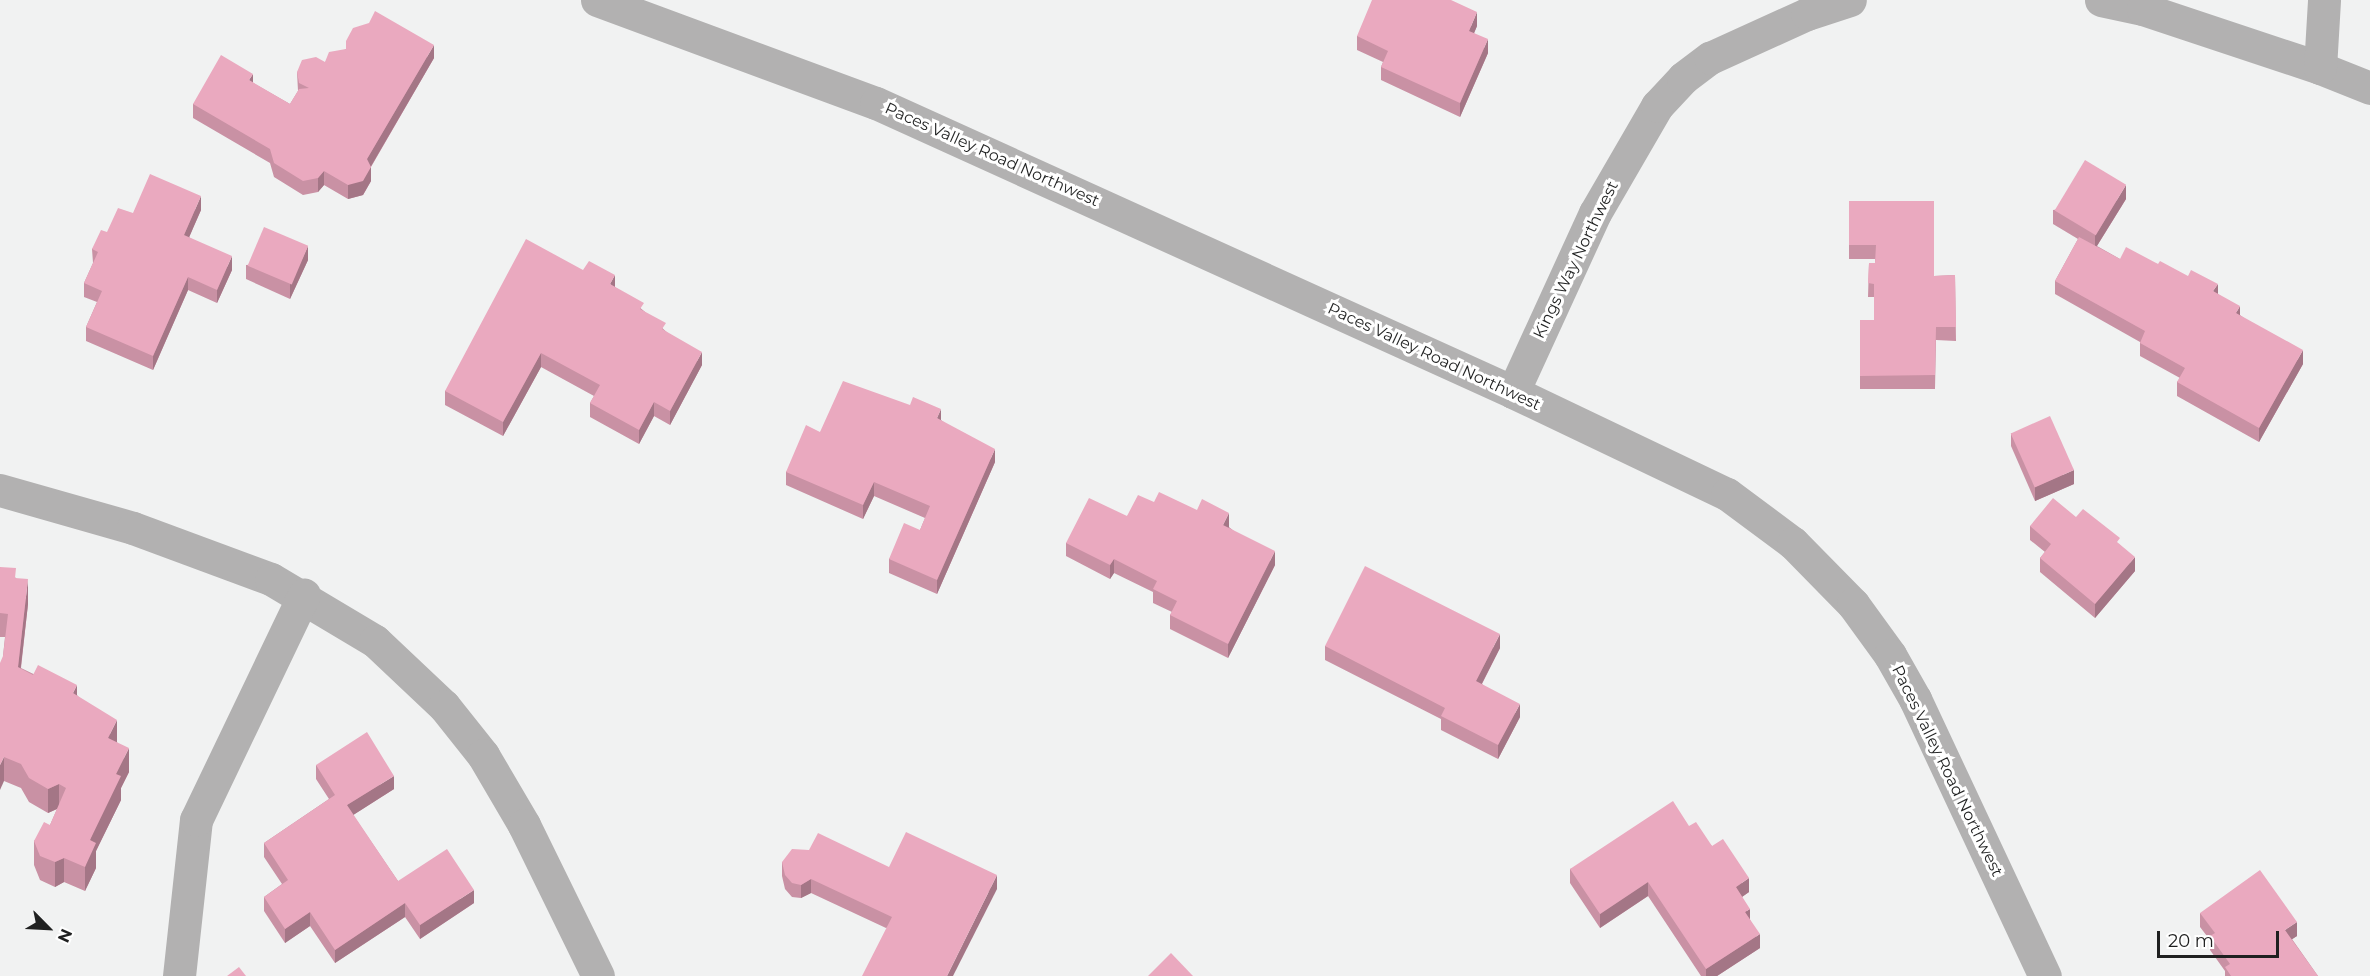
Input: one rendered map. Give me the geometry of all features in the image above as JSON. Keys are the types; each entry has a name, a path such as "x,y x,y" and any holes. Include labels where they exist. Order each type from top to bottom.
{"street":[{"name":"Paces Valley Road Northwest","path":"597,0 876,103 1513,392 1726,494 1793,543 1853,604 1890,655 1915,699 2045,976"},
{"name":"Kings Way Northwest","path":"1513,392 1595,213 1657,106 1683,78 1710,58 1807,14 1850,0"},
{"path":"2101,0 2143,9 2320,68 2370,88"},
{"path":"2320,68 2324,0"},
{"path":"0,490 134,528 304,595 375,641 444,706 483,755 524,825 598,976"},
{"path":"179,976 196,820 304,595"}],"building":[{"path":"1372,0 1451,0 1477,12 1469,31 1488,39 1460,103 1381,67 1388,51 1357,36"},
{"path":"375,11 434,45 367,159 371,167 363,181 348,185 324,171 318,178 303,181 274,163 270,149 193,104 221,55 253,74 249,80 290,104 299,89 309,88 299,83 297,72 302,60 316,57 325,62 329,52 346,49 346,41 353,28 369,23"},
{"path":"2085,160 2126,185 2096,235 2055,211"},
{"path":"150,174 201,196 184,235 232,256 217,290 188,277 153,356 86,327 102,291 84,283 98,252 92,249 101,230 107,232 118,208 133,213"},
{"path":"1849,201 1934,201 1934,276 1955,275 1956,327 1936,327 1935,375 1860,376 1860,320 1874,320 1874,284 1868,283 1869,263 1875,263 1876,245 1849,245"},
{"path":"264,227 308,246 292,284 248,266"},
{"path":"2079,237 2120,259 2126,247 2158,264 2160,261 2188,276 2191,270 2218,284 2213,291 2240,306 2236,313 2303,350 2259,428 2177,382 2185,368 2140,343 2145,331 2055,281"},
{"path":"526,239 583,270 589,261 615,275 610,284 644,303 640,309 666,323 662,329 702,352 670,411 654,402 639,430 590,403 600,385 541,353 503,422 445,391"},
{"path":"843,381 910,405 913,397 941,409 937,418 995,449 937,580 889,559 904,523 920,530 930,506 874,482 863,505 786,472 806,425 820,432"},
{"path":"2050,416 2074,470 2035,487 2011,433"},
{"path":"1159,492 1197,510 1202,499 1229,513 1223,525 1275,551 1228,644 1170,615 1177,601 1153,589 1157,581 1114,559 1110,565 1066,543 1089,498 1127,516 1138,495 1154,502"},
{"path":"2053,498 2076,517 2083,509 2120,538 2117,542 2135,557 2095,604 2040,558 2051,544 2030,526"},
{"path":"1365,566 1500,634 1476,681 1520,704 1498,745 1441,716 1445,708 1325,646"},
{"path":"0,567 16,568 15,578 28,579 18,667 33,675 38,665 77,685 73,693 117,720 108,738 129,748 116,774 121,776 90,840 96,843 85,867 64,858 55,862 40,856 34,841 44,822 50,825 66,788 59,784 48,789 29,778 21,764 4,757 0,765 0,663 3,656 8,614 0,613"},
{"path":"367,732 394,776 347,805 398,881 447,849 474,890 420,925 405,903 335,950 310,912 285,929 264,897 288,880 264,843 335,795 316,765"},
{"path":"1673,801 1689,826 1696,822 1712,846 1723,839 1749,878 1736,887 1750,909 1745,912 1760,934 1706,969 1648,882 1600,914 1570,869"},
{"path":"906,832 997,875 947,976 862,976 892,917 811,879 801,885 792,883 785,875 782,862 792,849 809,850 818,833 889,867"},
{"path":"2260,870 2297,922 2285,930 2318,976 2231,976 2225,967 2230,964 2210,936 2215,933 2200,913"},
{"path":"1171,953 1193,976 1148,976"},
{"path":"239,967 246,976 227,976"}]}
